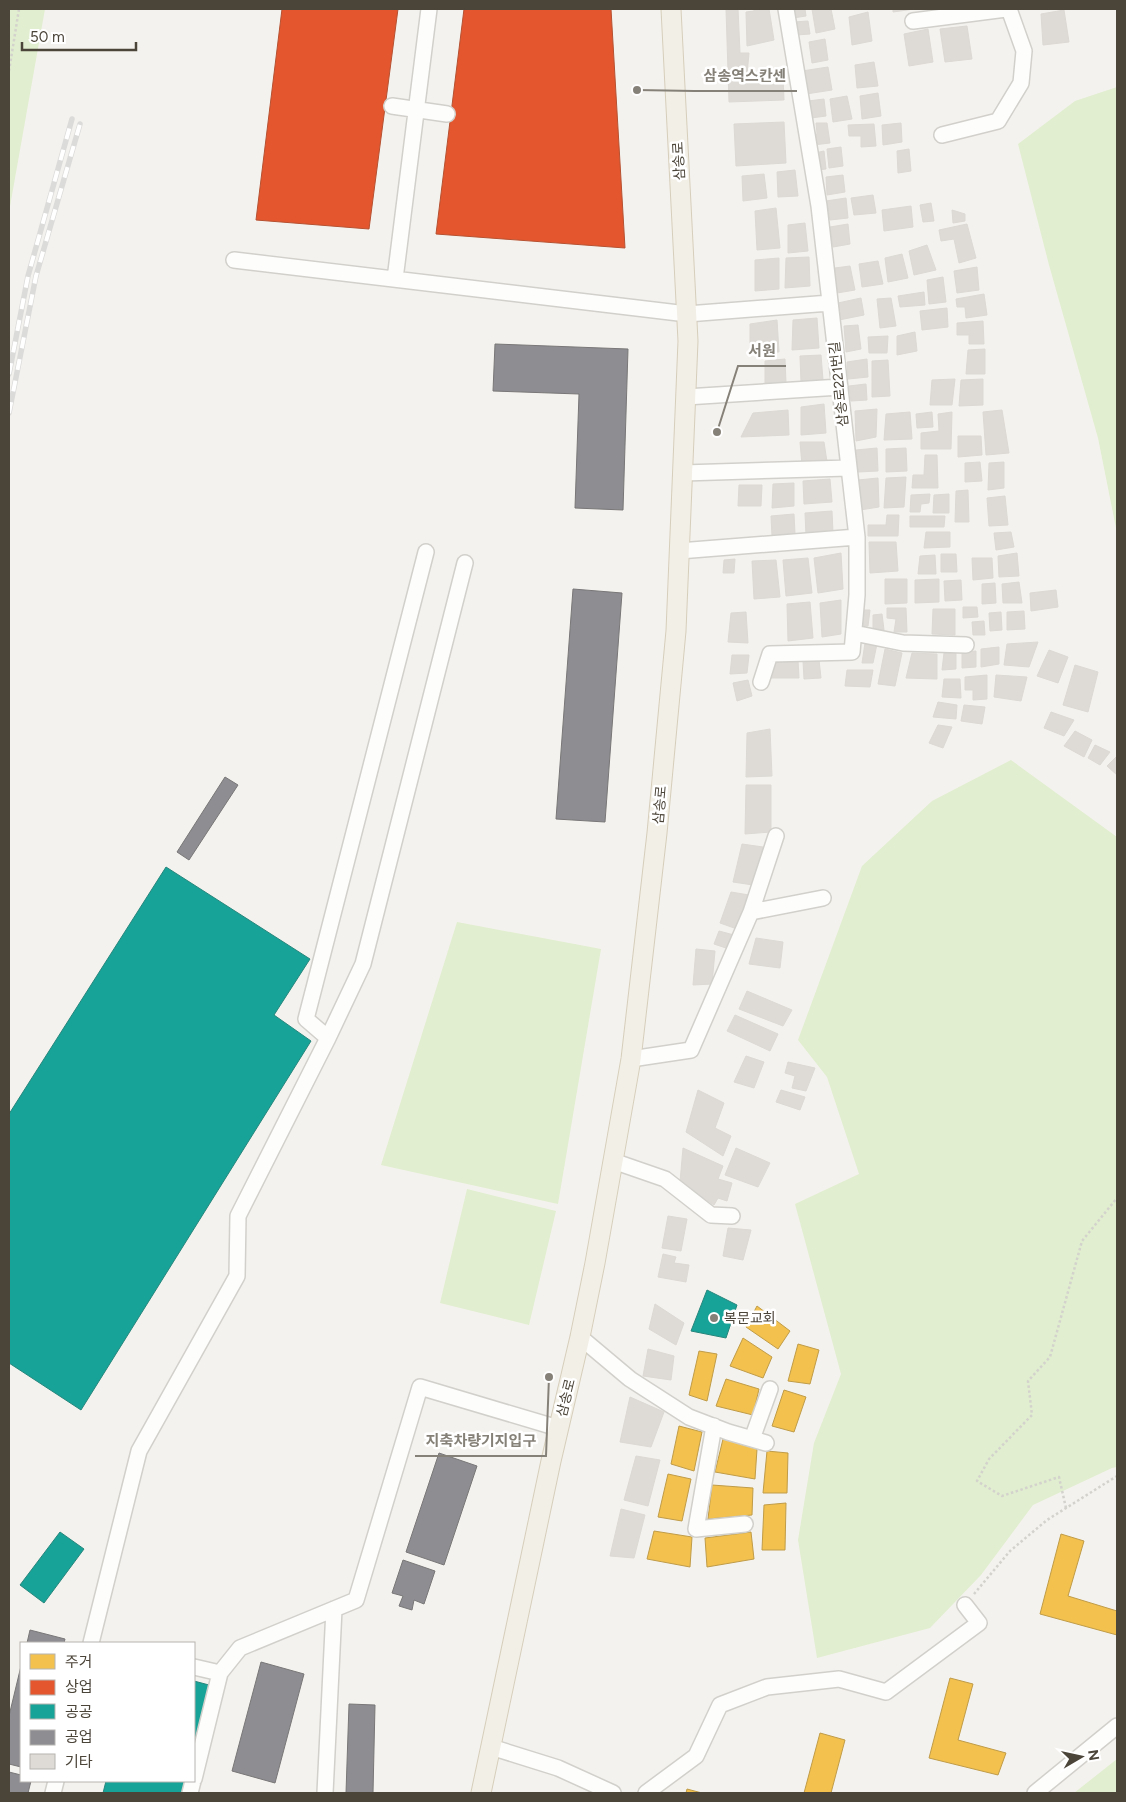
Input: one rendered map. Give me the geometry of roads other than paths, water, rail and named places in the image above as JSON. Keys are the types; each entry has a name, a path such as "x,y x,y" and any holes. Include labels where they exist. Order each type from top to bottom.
{"main road":[{"name":"삼송로","path":"481,1793 558,1428 580,1337 613,1161 631,1059 657,833 676,631 688,341 671,9"}],"street":[{"path":"395,279 429,9"},
{"name":"삼송로221번길","path":"761,682 770,654 852,652 857,595 856,537 819,206 786,9"},
{"path":"913,21 929,14 1007,9 1024,50 1021,83 998,121 942,135"},
{"path":"392,106 447,114"},
{"path":"234,260 687,314 830,303"},
{"path":"686,397 840,387"},
{"path":"682,473 848,468"},
{"path":"679,551 856,537"},
{"path":"328,1038 306,1018 426,552"},
{"path":"93,1642 139,1451 236,1276 238,1216 328,1038 363,964 465,563"},
{"path":"854,633 904,643 966,645"},
{"path":"631,1059 691,1050 751,912 776,836"},
{"path":"751,912 823,898"},
{"path":"613,1161 665,1179 711,1214 732,1216"},
{"path":"580,1337 630,1379 688,1416 759,1441 770,1389"},
{"path":"195,1776 220,1673 240,1648 356,1600 420,1387 558,1428"},
{"path":"714,1426 696,1529 745,1524"},
{"path":"646,1793 696,1756 720,1705 767,1687 840,1679 886,1692 979,1623 965,1605"},
{"path":"325,1793 334,1609"},
{"path":"195,1667 220,1673"},
{"path":"1035,1793 1117,1726"},
{"path":"491,1747 558,1768 613,1793"}],"railway":[{"path":"9,374 28,276 72,119"},
{"path":"9,413 36,276 80,124"}],"place":[{"name":"삼송역스칸센","path":"637,90"},
{"name":"서원","path":"717,432"},
{"name":"복문교회","path":"714,1318"},
{"name":"지축차량기지입구","path":"549,1377"}]}
